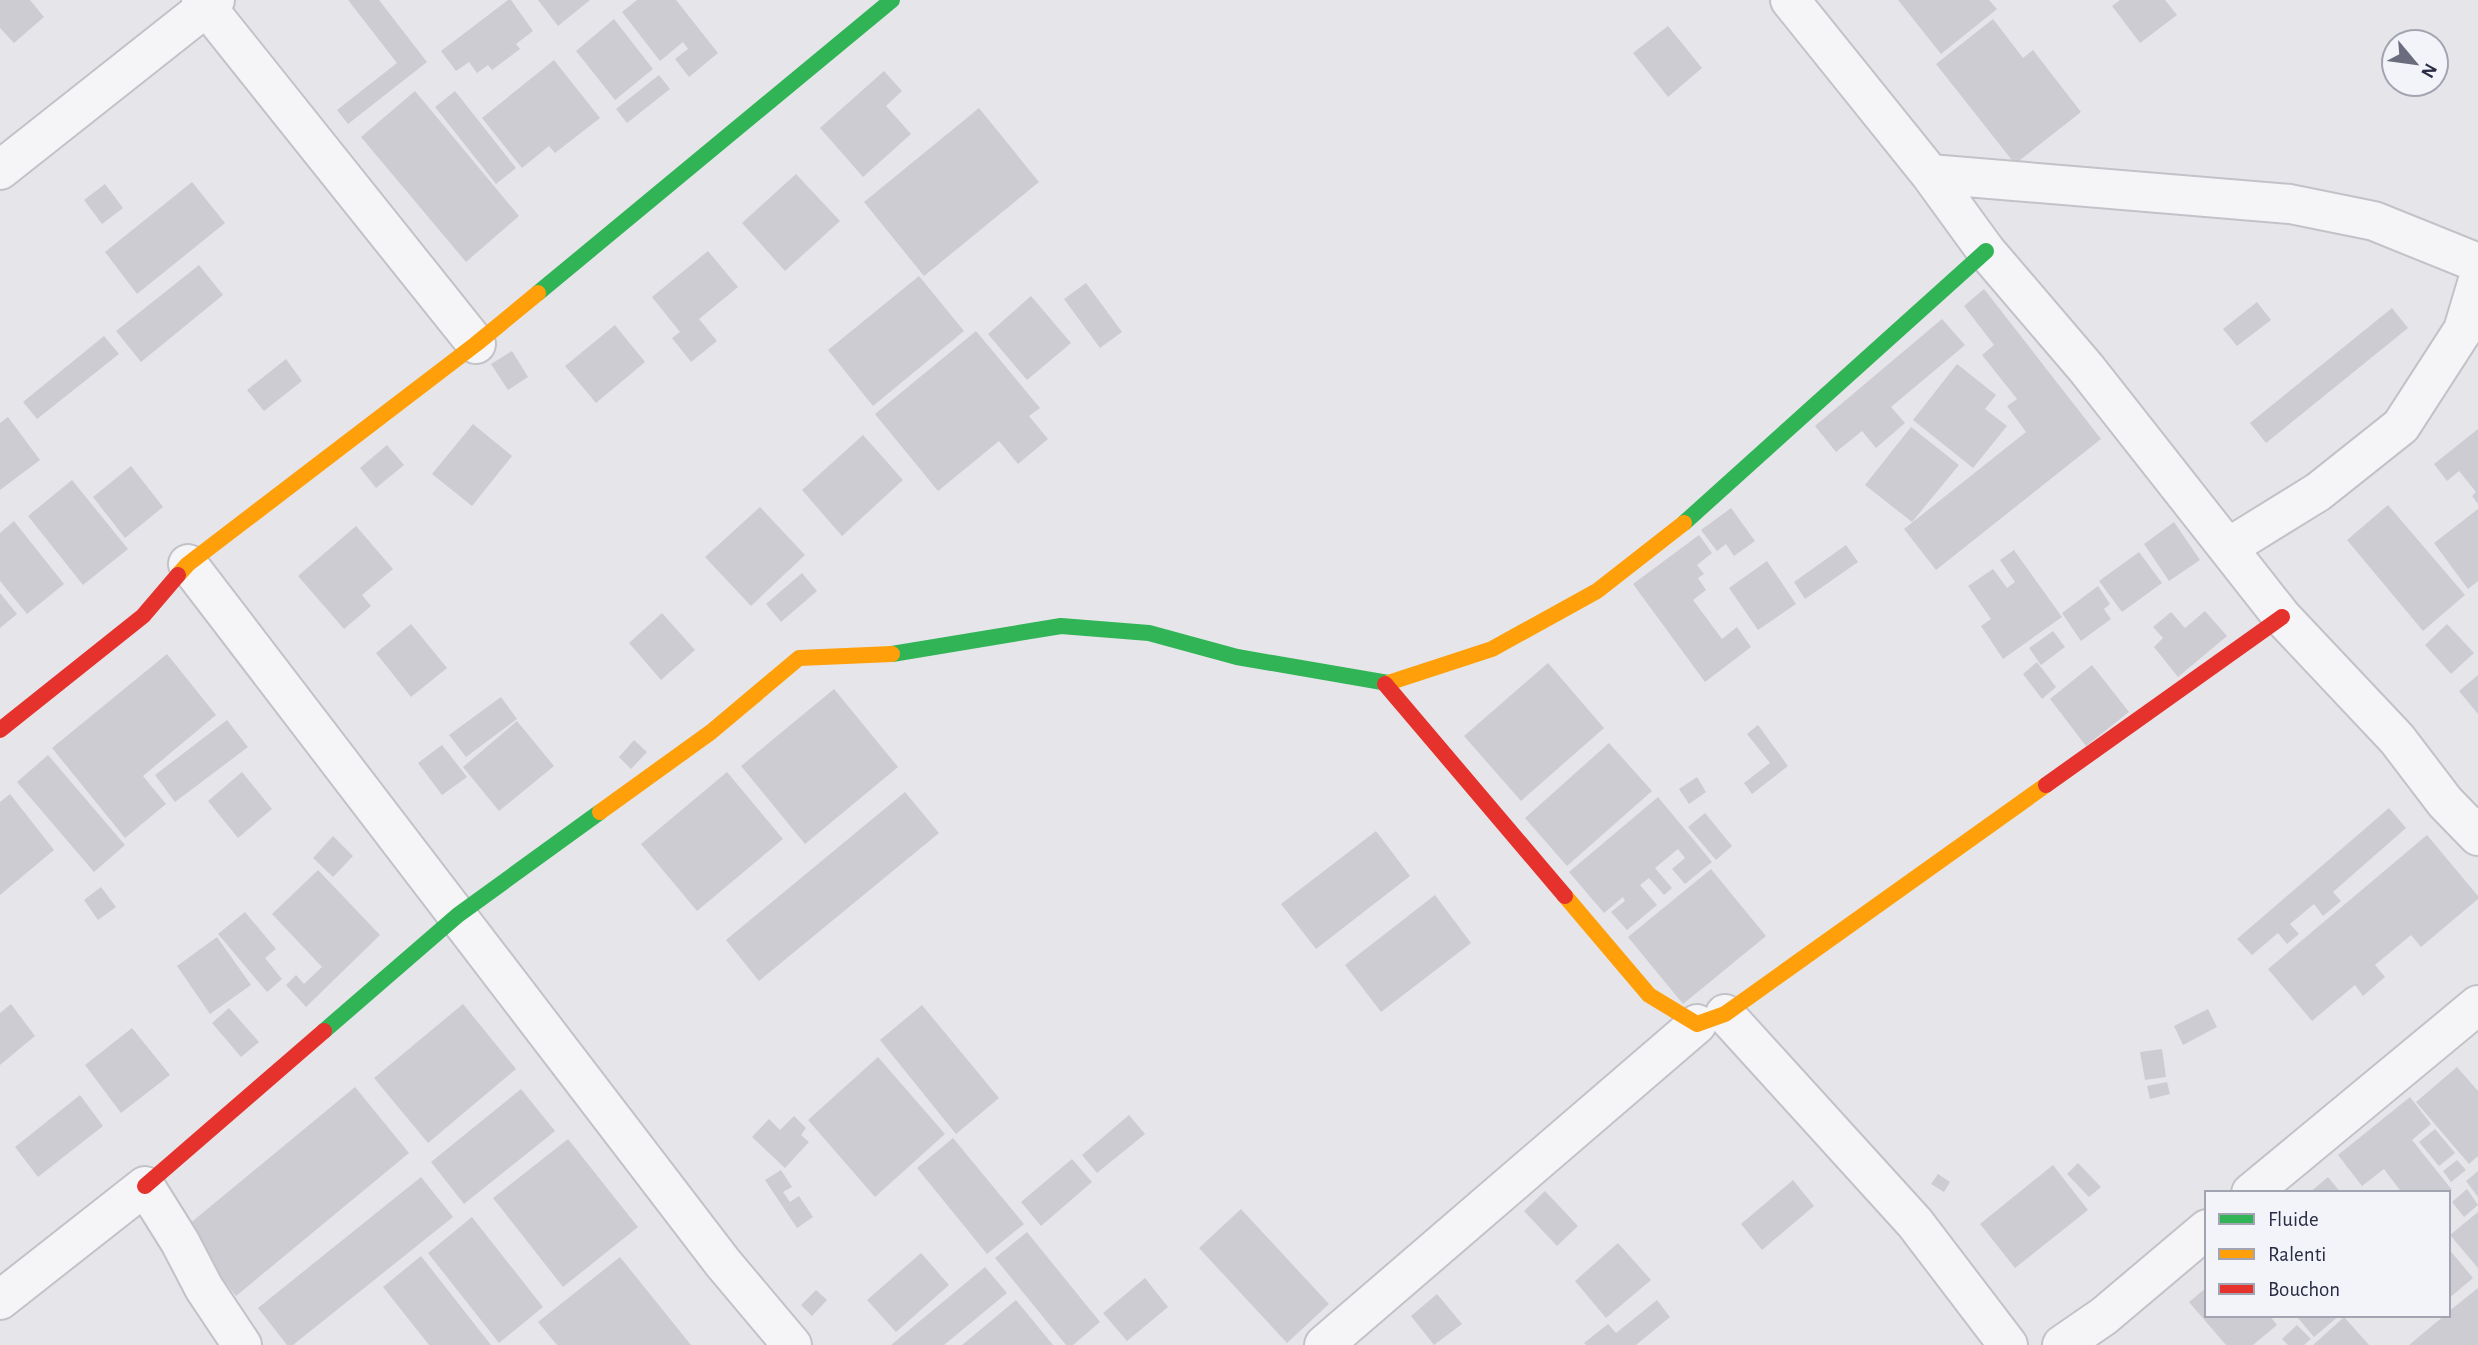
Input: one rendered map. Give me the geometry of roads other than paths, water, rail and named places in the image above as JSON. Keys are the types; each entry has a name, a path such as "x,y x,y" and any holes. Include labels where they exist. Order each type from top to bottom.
{"street":[{"path":"0,730 143,616 188,564 477,344 892,0"},
{"path":"1790,0 1930,174 1986,251 2086,368 2282,617 2397,739 2445,803 2478,836"},
{"path":"0,170 208,2 477,344"},
{"path":"1930,174 2290,204 2375,221 2478,262"},
{"path":"0,1300 145,1186 458,915 711,732 799,657 890,654 1061,626 1149,633 1237,657 1385,684 1492,649 1597,592 1669,537 1986,251"},
{"path":"2229,547 2318,492 2401,426 2463,330 2478,280"},
{"path":"188,564 723,1263 792,1345"},
{"path":"1324,1345 1711,1019 2282,617"},
{"path":"1385,684 1649,995 1711,1019 1915,1223 2008,1345"},
{"path":"2253,1191 2478,1004"},
{"path":"145,1186 180,1242 204,1288 242,1345"},
{"path":"2062,1345 2109,1330 2205,1231"}]}
